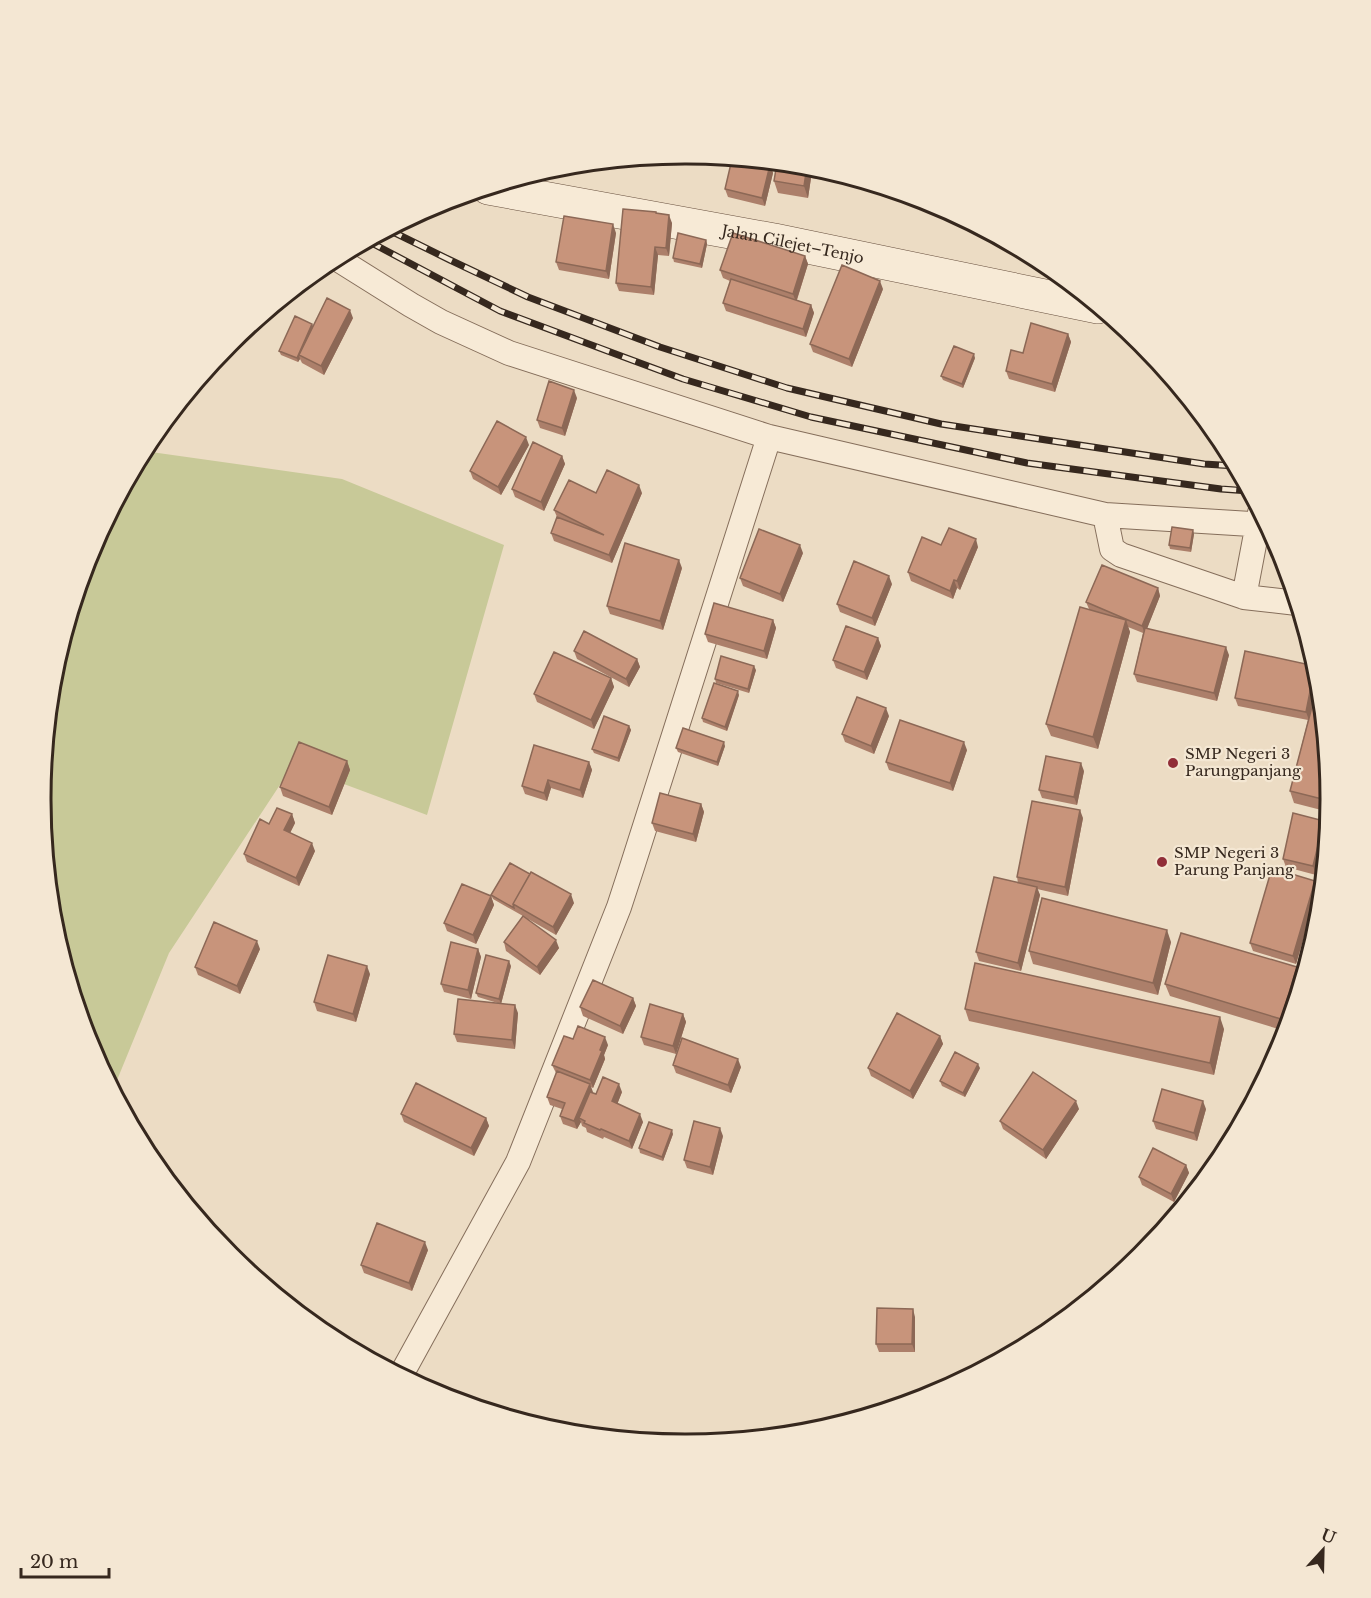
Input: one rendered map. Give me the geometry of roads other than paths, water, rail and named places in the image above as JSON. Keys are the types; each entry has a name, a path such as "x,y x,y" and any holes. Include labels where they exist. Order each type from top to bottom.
{"main road":[{"name":"Jalan Cilejet–Tenjo","path":"505,191 774,240 1081,304"}],"street":[{"path":"345,264 441,322 498,348 769,437 1105,515 1256,521"},
{"path":"405,1368 518,1162 541,1106 626,886 769,437"},
{"path":"1105,515 1112,549 1115,553 1244,597 1288,602"},
{"path":"1244,597 1260,529"}],"railway":[{"path":"397,234 528,297 660,347 787,388 941,424 1225,465"},
{"path":"376,245 500,311 683,379 811,417 1027,463 1240,490"}],"place":[{"name":"SMP Negeri 3 Parungpanjang","path":"1173,763"},
{"name":"SMP Negeri 3 Parung Panjang","path":"1162,862"}]}
